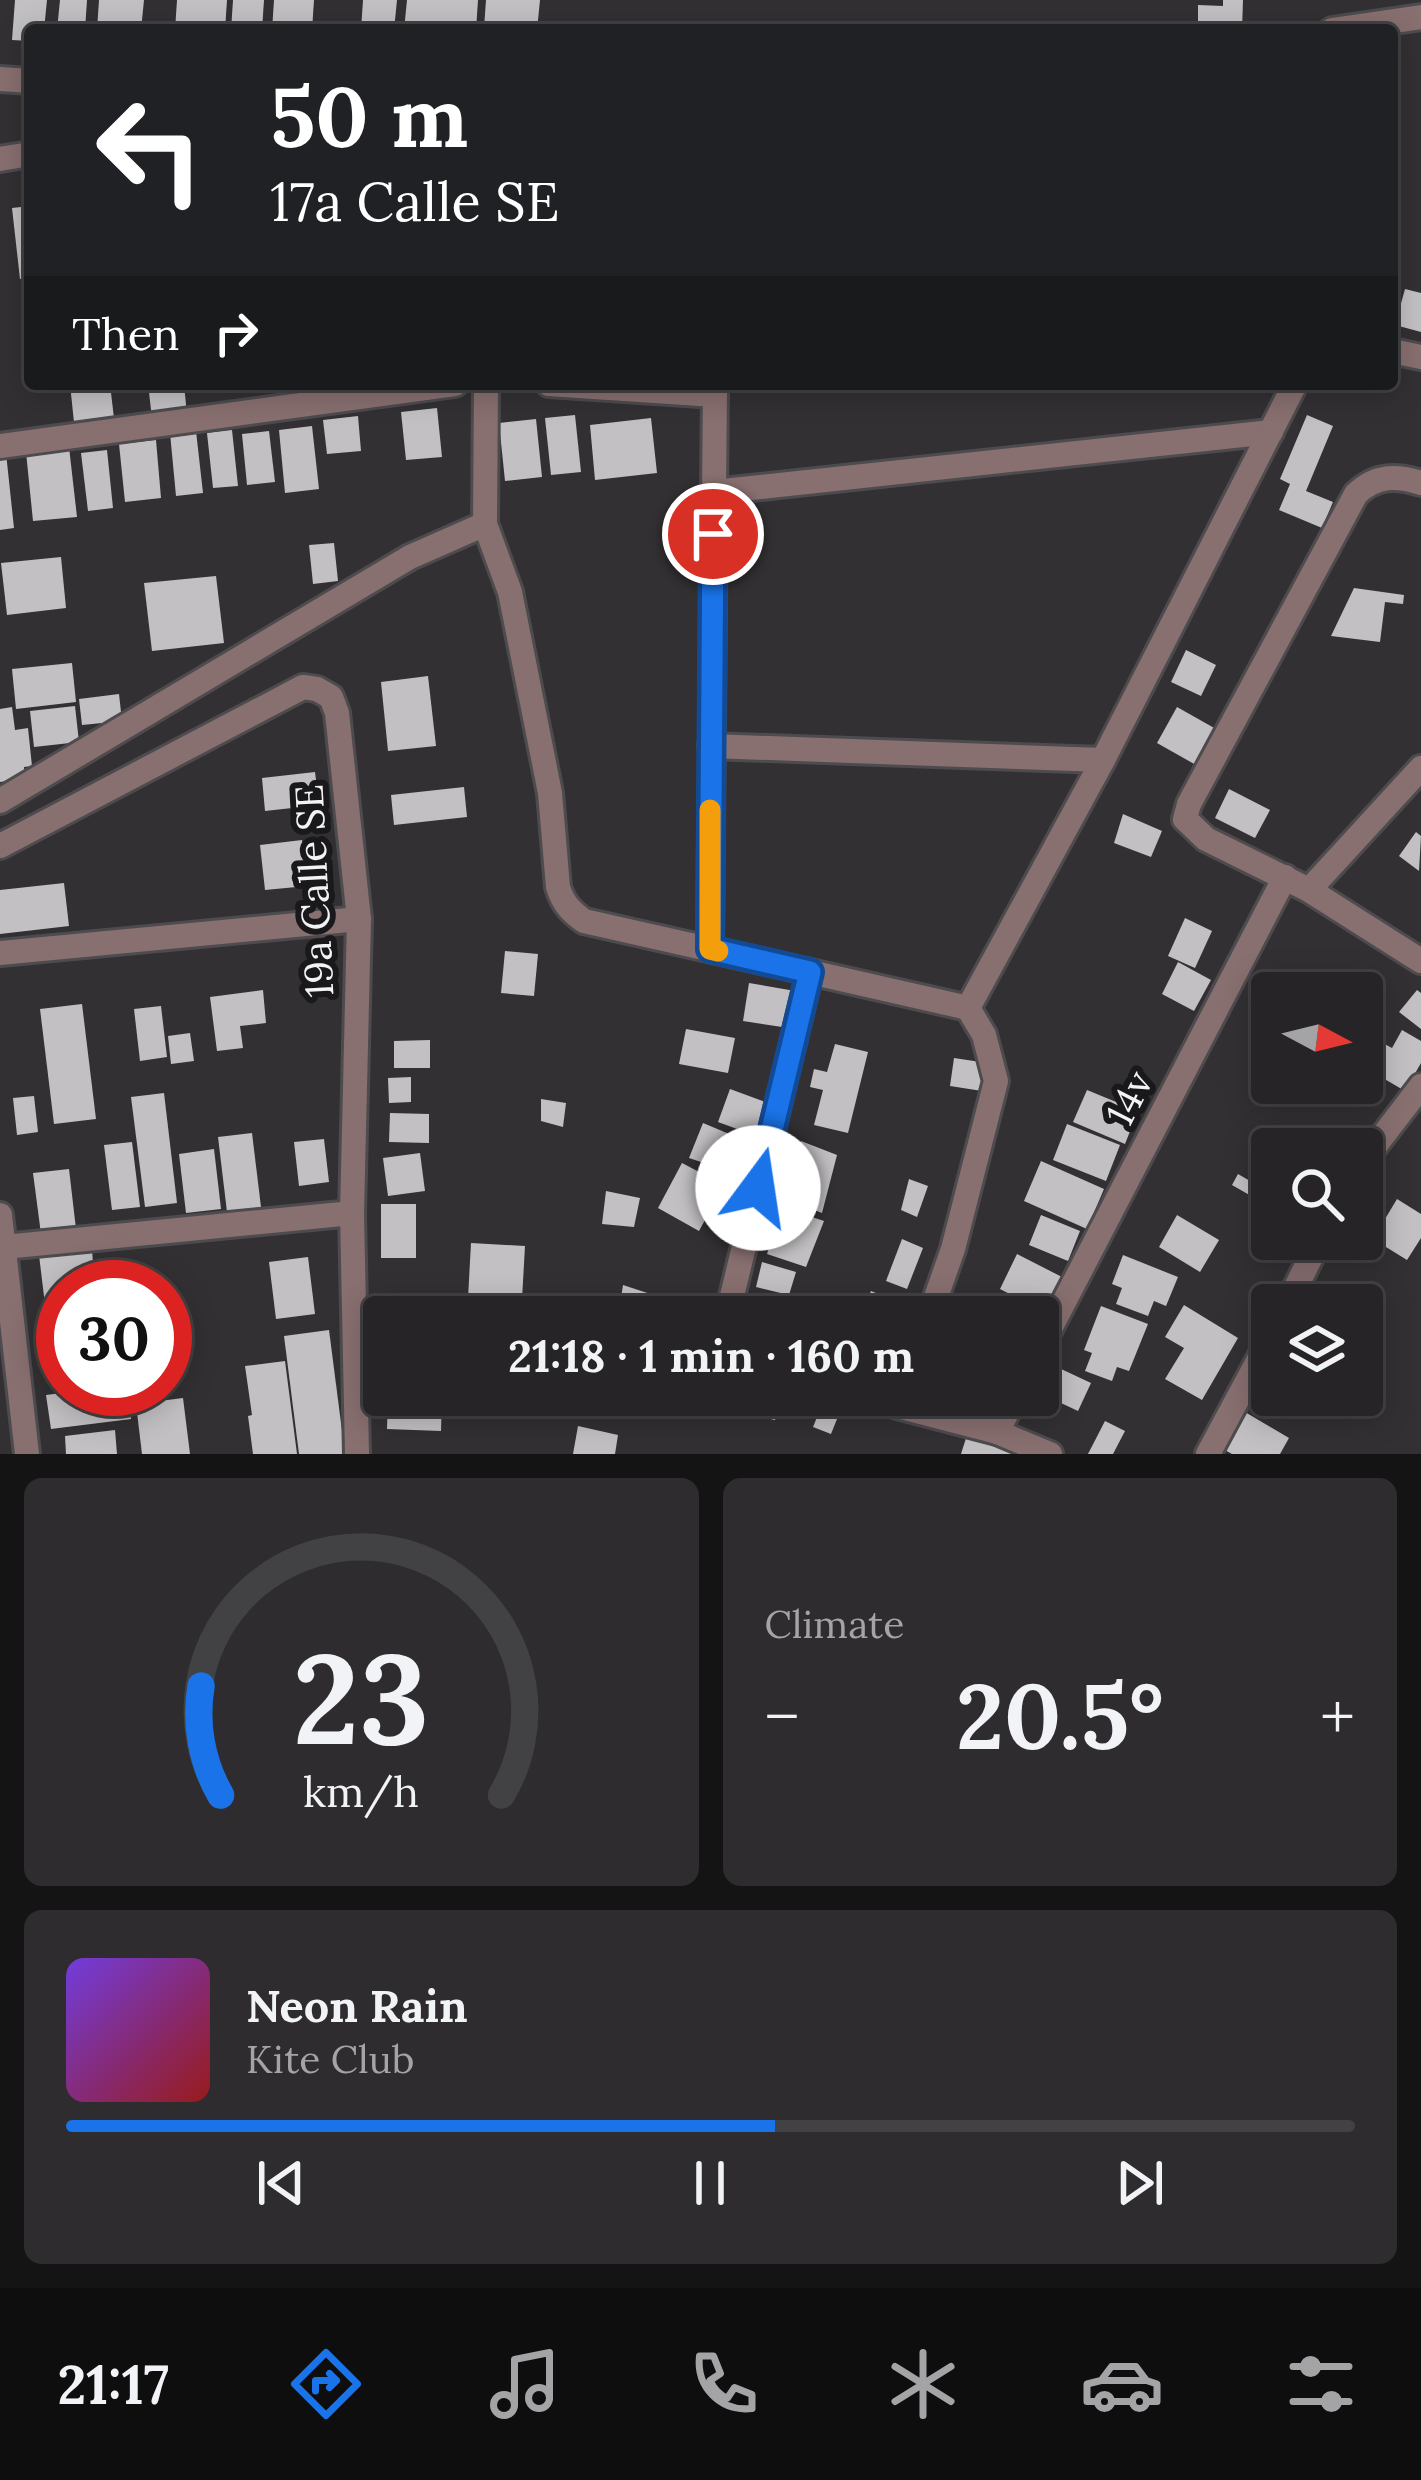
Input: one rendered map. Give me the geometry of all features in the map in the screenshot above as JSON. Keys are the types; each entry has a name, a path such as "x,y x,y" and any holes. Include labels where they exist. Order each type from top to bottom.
{"street":[{"path":"1373,24 1421,17"},
{"path":"0,446 411,390"},
{"path":"486,390 485,524 511,592 550,793 562,900 584,921 968,1008 984,1035 996,1081 936,1296"},
{"path":"710,949 715,390"},
{"path":"968,1008 1103,760 1292,390"},
{"path":"714,491 1271,432"},
{"path":"1421,483 1379,478 1356,494 1185,819 1206,838 1310,890 1421,961"},
{"path":"0,801 410,557 485,524"},
{"name":"19a Calle SE","path":"0,846 303,687 331,697 337,712 359,919 352,1213 358,1454"},
{"path":"711,746 1103,760"},
{"path":"1310,890 1421,768"},
{"name":"14v","path":"1059,1312 1285,878"},
{"path":"0,953 359,919"},
{"path":"732,1296 810,972"},
{"path":"1383,1136 1421,1086"},
{"path":"4,1247 352,1213"},
{"path":"0,1215 27,1454"},
{"path":"1208,1454 1251,1374"},
{"path":"946,1416 1050,1454"},
{"path":"997,1432 1005,1416"}],"building":[{"path":"15,0 47,0 45,24 24,24 24,41 12,40"},
{"path":"60,0 87,0 85,24 58,24"},
{"path":"99,0 144,0 142,24 97,24"},
{"path":"177,0 227,0 225,24 175,24"},
{"path":"233,0 264,0 262,24 231,24"},
{"path":"274,0 314,0 312,24 272,24"},
{"path":"363,0 397,0 395,24 361,24"},
{"path":"407,0 478,0 476,24 405,24"},
{"path":"486,0 540,0 538,24 484,24"},
{"path":"1223,0 1243,0 1242,24 1198,24 1198,5 1223,6"},
{"path":"24,207 24,279 20,279 12,208"},
{"path":"1405,289 1421,293 1421,332 1398,326"},
{"path":"71,390 111,390 115,427 75,432"},
{"path":"149,390 185,390 187,415 152,418"},
{"path":"437,408 442,457 406,460 401,412"},
{"path":"575,415 581,472 551,475 545,418"},
{"path":"1307,415 1333,426 1306,491 1333,502 1322,528 1279,510 1290,484 1280,479"},
{"path":"358,416 361,451 327,454 323,420"},
{"path":"651,418 657,473 595,480 590,425"},
{"path":"536,419 542,477 505,481 499,423"},
{"path":"312,426 319,489 285,493 279,430"},
{"path":"232,430 238,486 213,488 207,433"},
{"path":"196,431 203,493 176,496 170,433"},
{"path":"269,431 275,482 247,485 242,434"},
{"path":"156,440 161,498 125,502 119,444"},
{"path":"69,447 77,517 33,521 26,452"},
{"path":"107,450 113,508 88,511 81,453"},
{"path":"0,453 6,453 14,528 0,530"},
{"path":"334,543 338,581 313,584 309,545"},
{"path":"61,557 66,608 7,615 1,563"},
{"path":"216,576 224,643 152,651 144,583"},
{"path":"1354,588 1404,595 1403,604 1385,602 1380,642 1331,636"},
{"path":"1186,650 1216,665 1201,696 1171,682"},
{"path":"72,663 76,702 16,709 12,669"},
{"path":"428,676 436,746 388,751 381,682"},
{"path":"119,694 122,721 82,725 79,699"},
{"path":"75,706 79,742 34,747 30,711"},
{"path":"12,707 15,730 28,728 32,766 24,767 25,779 0,782 0,709"},
{"path":"1177,707 1216,729 1196,765 1157,743"},
{"path":"315,772 319,805 265,811 262,778"},
{"path":"464,787 467,817 394,825 391,795"},
{"path":"1229,789 1270,810 1255,838 1215,818"},
{"path":"1123,814 1162,831 1151,857 1114,843"},
{"path":"1416,832 1421,836 1419,871 1399,856"},
{"path":"302,840 307,886 265,890 260,845"},
{"path":"64,883 69,926 0,934 0,890"},
{"path":"1185,918 1212,931 1195,968 1168,956"},
{"path":"505,951 538,954 534,996 501,993"},
{"path":"1178,962 1211,980 1194,1011 1162,994"},
{"path":"749,983 795,991 789,1028 743,1021"},
{"path":"263,990 266,1023 240,1026 243,1048 217,1051 210,997"},
{"path":"1417,990 1421,993 1421,1029 1399,1012"},
{"path":"82,1004 96,1119 54,1124 40,1009"},
{"path":"161,1006 167,1057 140,1061 134,1009"},
{"path":"686,1029 735,1038 728,1073 679,1064"},
{"path":"1402,1030 1421,1041 1421,1063 1405,1091 1383,1078 1383,1043 1392,1048"},
{"path":"190,1033 194,1061 171,1064 168,1036"},
{"path":"430,1040 430,1068 394,1068 394,1041"},
{"path":"835,1044 868,1052 848,1133 814,1125 823,1090 810,1087 814,1069 827,1072"},
{"path":"954,1058 987,1063 982,1091 950,1086"},
{"path":"411,1077 411,1102 389,1103 388,1078"},
{"path":"730,1089 768,1103 756,1136 718,1122"},
{"path":"1087,1090 1138,1111 1125,1144 1073,1122"},
{"path":"164,1093 177,1203 145,1207 131,1097"},
{"path":"34,1096 38,1132 17,1135 13,1098"},
{"path":"541,1099 566,1103 563,1127 541,1121"},
{"path":"390,1113 429,1114 429,1143 389,1142"},
{"path":"703,1123 758,1146 743,1181 689,1158"},
{"path":"1067,1124 1120,1145 1106,1181 1053,1160"},
{"path":"252,1133 261,1207 227,1212 218,1137"},
{"path":"324,1139 329,1182 299,1186 294,1142"},
{"path":"801,1141 837,1155 822,1213 783,1198"},
{"path":"132,1142 140,1207 112,1210 104,1145"},
{"path":"214,1149 221,1209 186,1213 179,1154"},
{"path":"420,1153 425,1191 388,1196 383,1158"},
{"path":"1041,1161 1104,1189 1087,1229 1024,1201"},
{"path":"682,1163 724,1185 699,1231 658,1208"},
{"path":"69,1169 76,1229 41,1234 33,1173"},
{"path":"1238,1174 1251,1182 1251,1196 1232,1185"},
{"path":"909,1179 928,1186 917,1217 901,1210"},
{"path":"606,1191 640,1198 634,1227 602,1224"},
{"path":"1397,1199 1421,1214 1421,1238 1407,1260 1383,1245 1383,1222"},
{"path":"381,1204 416,1204 416,1258 381,1258"},
{"path":"782,1207 824,1221 806,1267 767,1254"},
{"path":"1041,1215 1080,1231 1068,1261 1029,1245"},
{"path":"1177,1215 1219,1240 1200,1272 1159,1247"},
{"path":"902,1239 923,1248 907,1289 886,1281"},
{"path":"471,1243 525,1246 522,1296 468,1296"},
{"path":"92,1249 93,1260 40,1260 39,1255"},
{"path":"1017,1254 1062,1277 1053,1296 1014,1296 1000,1289"},
{"path":"1123,1255 1178,1277 1166,1306 1154,1301 1148,1316 1116,1304 1122,1288 1112,1284"},
{"path":"308,1257 315,1314 276,1319 269,1262"},
{"path":"762,1262 796,1272 789,1295 756,1287"},
{"path":"623,1285 656,1296 621,1296"},
{"path":"1184,1305 1238,1338 1202,1400 1165,1379 1184,1348 1165,1337"},
{"path":"1101,1306 1148,1324 1129,1371 1117,1367 1112,1381 1085,1371 1092,1353 1084,1350"},
{"path":"329,1330 345,1454 299,1454 284,1336"},
{"path":"285,1361 297,1454 253,1454 245,1366"},
{"path":"1059,1368 1091,1383 1078,1411 1059,1402"},
{"path":"1245,1412 1289,1438 1280,1454 1232,1454 1223,1449"},
{"path":"49,1416 131,1416 131,1419 51,1429"},
{"path":"137,1416 185,1416 190,1454 142,1454"},
{"path":"387,1416 441,1416 441,1431 387,1429"},
{"path":"817,1416 838,1416 831,1434 813,1427"},
{"path":"1105,1421 1125,1431 1113,1454 1088,1454"},
{"path":"578,1426 618,1435 615,1454 573,1454"},
{"path":"115,1430 117,1454 66,1454 65,1436"},
{"path":"967,1435 1021,1453 1021,1454 961,1454"}],"slow traffic":[{"path":"710,810 710,949 718,951"}],"route":[{"path":"713,534 710,949 810,972 758,1188"}]}
